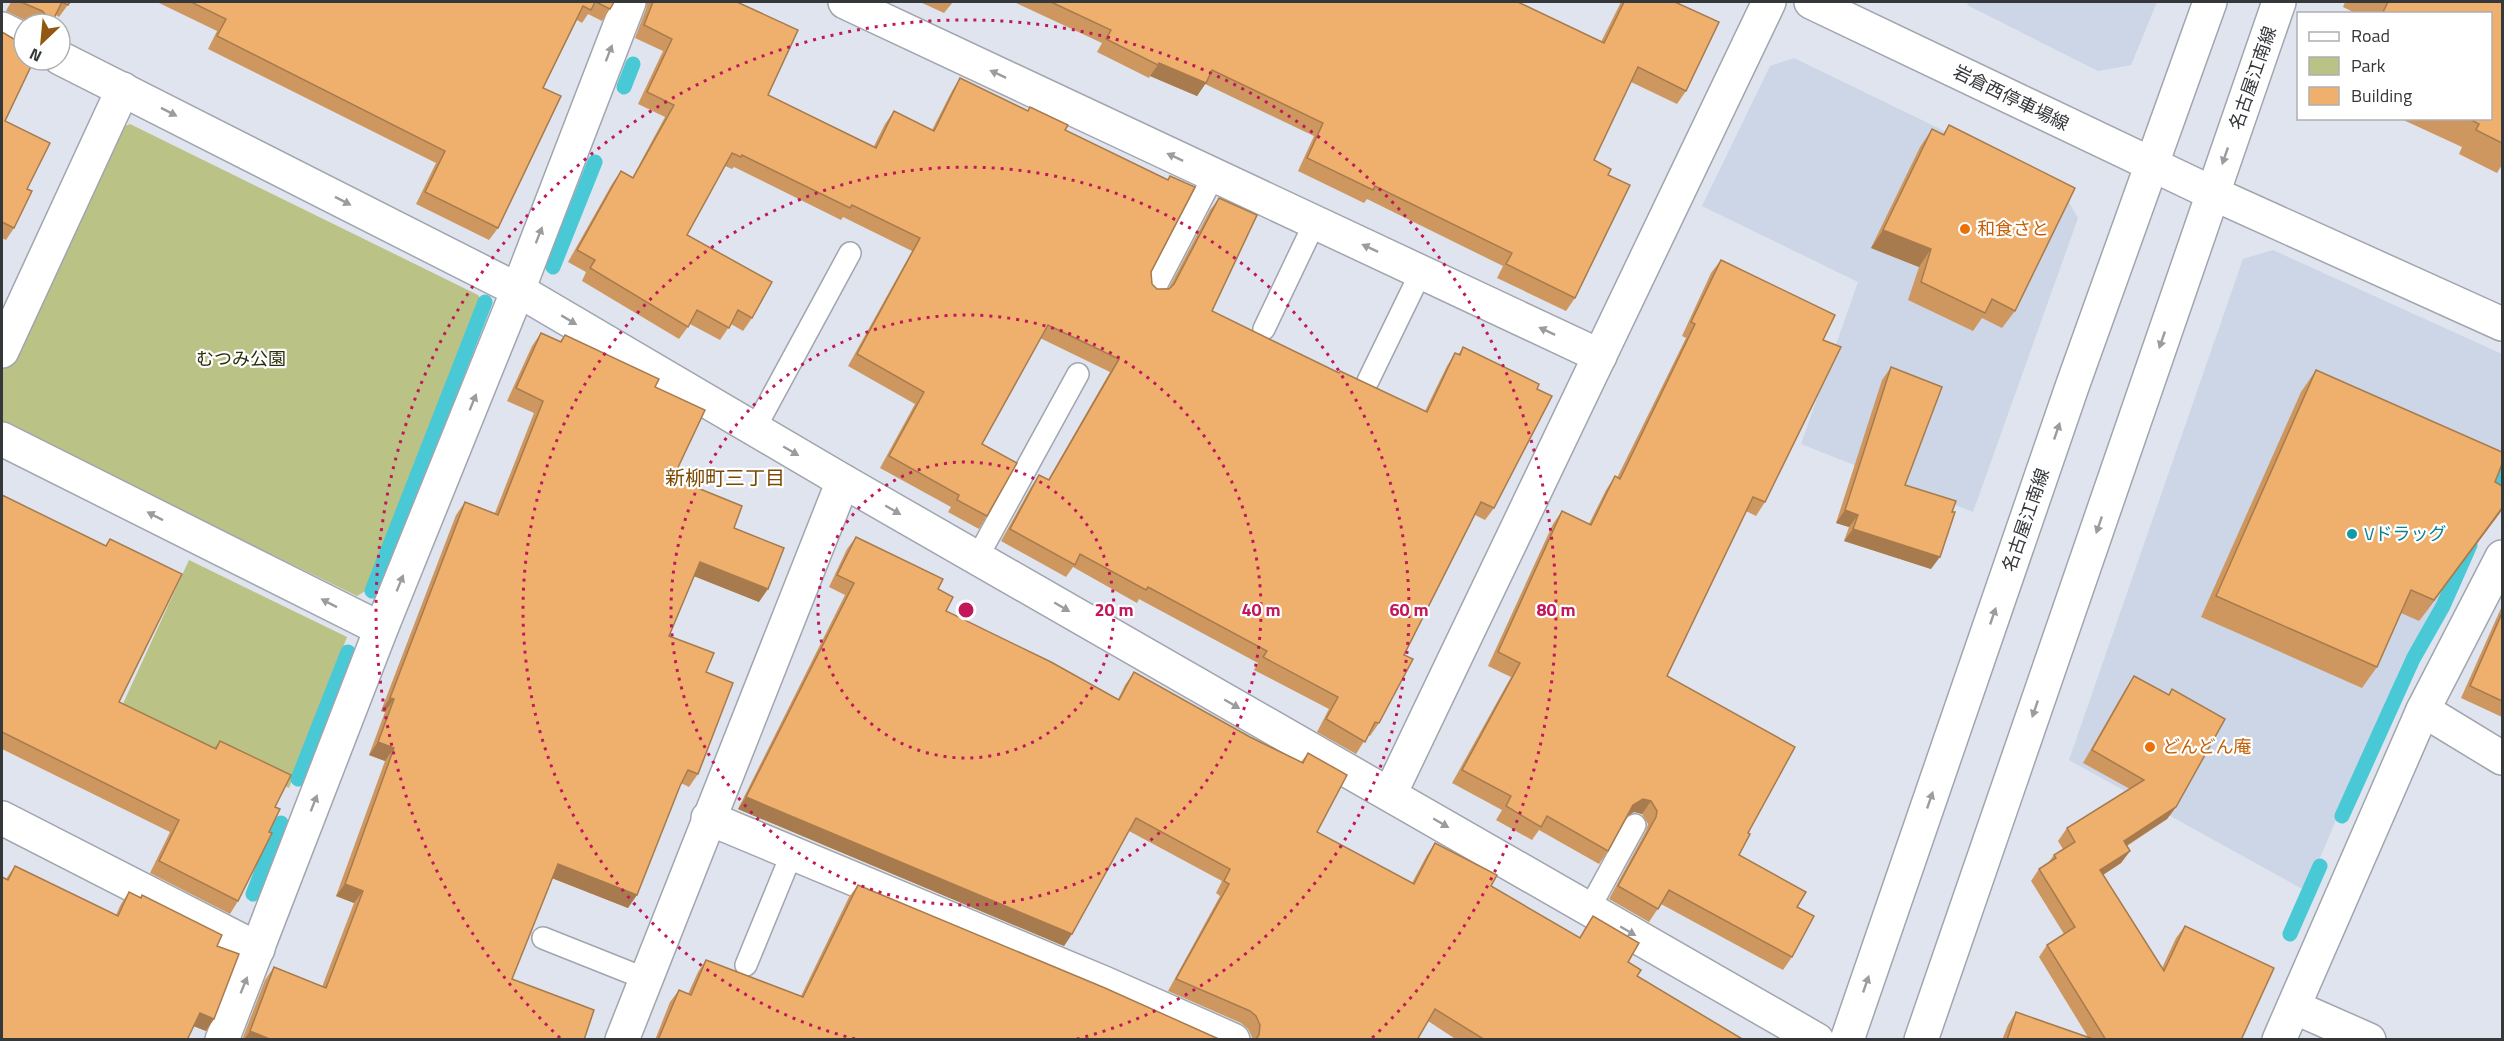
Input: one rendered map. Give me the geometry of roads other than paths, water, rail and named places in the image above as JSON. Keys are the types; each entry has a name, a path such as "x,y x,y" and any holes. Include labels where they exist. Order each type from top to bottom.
{"street":[{"path":"222,1040 381,629 518,290 629,2"},
{"path":"845,2 1600,356"},
{"path":"1390,794 1769,2"},
{"name":"岩倉西停車場線","path":"1811,2 2153,166 2502,324"},
{"name":"名古屋江南線","path":"1847,1040 2069,395 2210,2"},
{"name":"名古屋江南線","path":"1921,1040 2279,2"},
{"path":"72,64 518,290 843,481 1817,1040"},
{"path":"2,351 123,89"},
{"path":"2,439 381,629"},
{"path":"622,1040 843,481"},
{"path":"2279,1040 2423,710 2502,557"},
{"path":"2423,710 2502,758"},
{"path":"2,818 258,950"},
{"path":"708,818 792,853 1172,1027 1233,1040"},
{"path":"2294,1008 2369,1040"}],"lane":[{"path":"1154,291 1214,175"},
{"path":"1264,329 1315,222"},
{"path":"754,429 850,254"},
{"path":"1368,381 1421,272"},
{"path":"977,558 1078,374"},
{"path":"1589,909 1635,825"},
{"path":"746,965 792,853"},
{"path":"543,938 646,979"}],"waterway":[{"path":"624,87 633,64"},
{"path":"553,267 595,162"},
{"path":"372,591 485,302"},
{"path":"2490,502 2502,475"},
{"path":"2342,816 2413,659 2443,606 2470,545"},
{"path":"298,779 348,652"},
{"path":"253,894 281,823"},
{"path":"2290,934 2320,866"}],"place":[{"name":"和食さと","path":"1965,229"},
{"name":"Vドラッグ","path":"2352,534"},
{"name":"どんどん庵","path":"2150,747"}],"district":[{"name":"新柳町三丁目","path":"725,478"}],"park label":[{"name":"むつみ公園","path":"241,359"}]}
